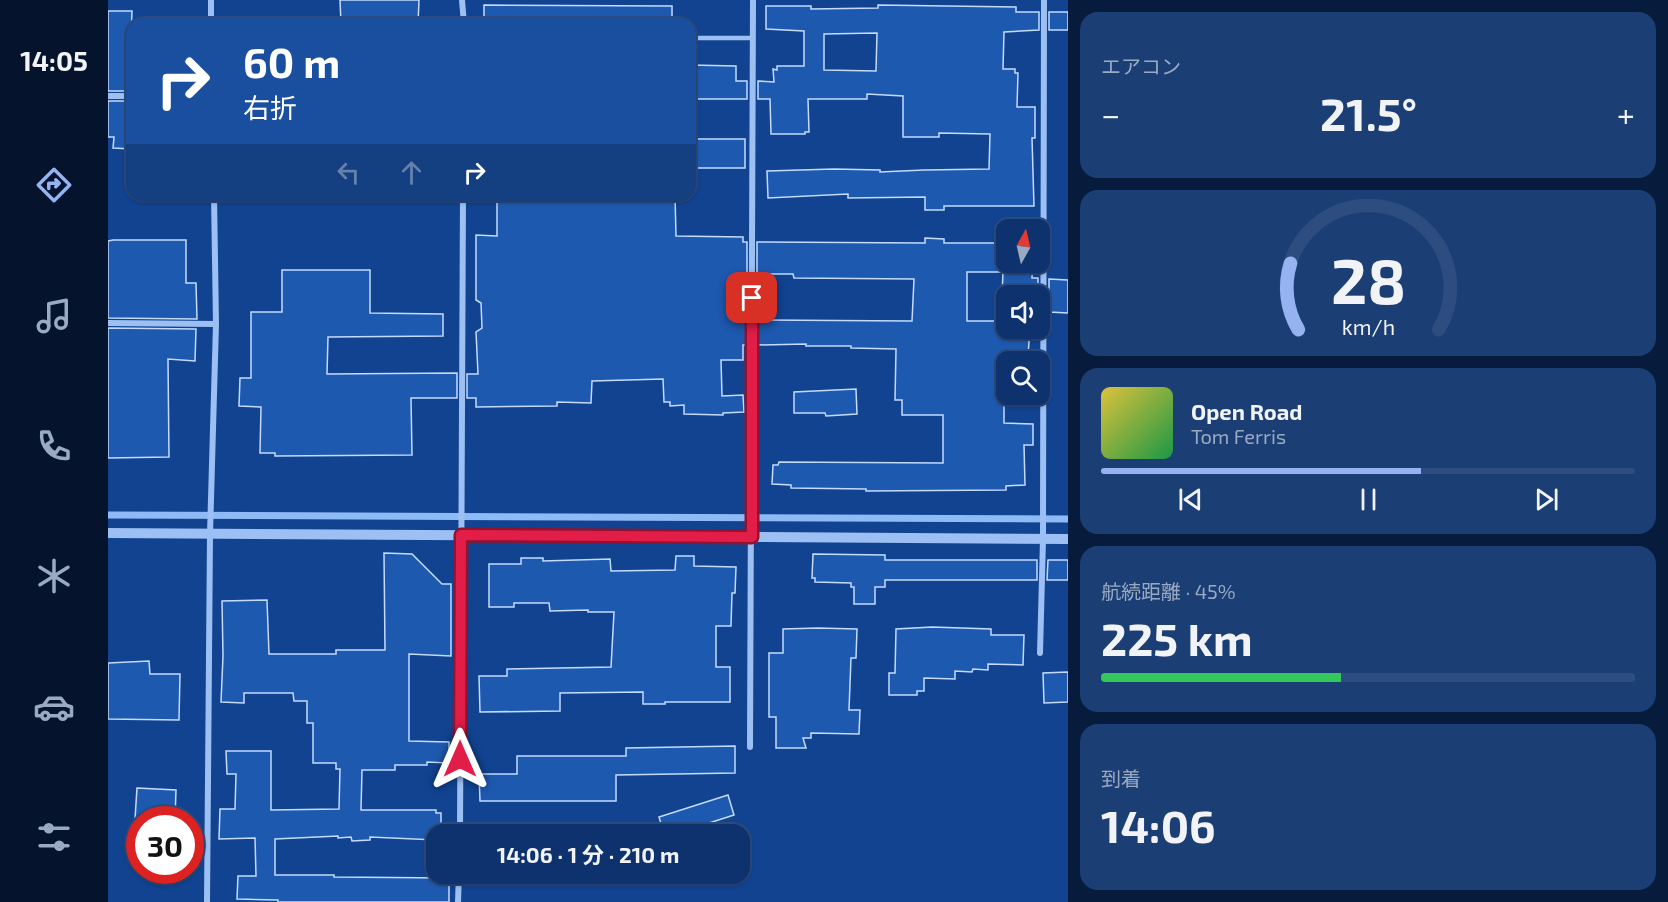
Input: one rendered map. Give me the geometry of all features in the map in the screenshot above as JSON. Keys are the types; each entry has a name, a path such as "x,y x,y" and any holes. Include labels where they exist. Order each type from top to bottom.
{"street":[{"path":"211,0 211,18"},
{"path":"462,0 464,18"},
{"path":"750,747 753,0"},
{"path":"1040,653 1043,539 1044,0"},
{"path":"108,96 126,96"},
{"path":"207,902 210,511 216,324 214,201"},
{"path":"460,824 463,201"},
{"path":"108,323 216,324"},
{"path":"108,533 1068,539"},
{"path":"458,902 459,884"}],"lane":[{"path":"696,38 753,38"}],"building":[{"path":"340,0 419,0 418,18 341,18"},
{"path":"484,5 672,6 672,18 484,18"},
{"path":"878,5 1016,7 1016,12 1039,12 1039,30 1004,32 1003,69 1015,69 1015,73 1018,73 1017,107 1035,107 1035,138 1032,138 1034,206 944,206 944,210 925,210 925,197 848,198 848,194 768,198 767,171 834,169 880,170 880,172 989,169 990,134 939,133 939,137 903,137 903,96 867,94 867,99 808,99 809,132 771,134 770,99 758,99 758,81 774,82 773,69 777,70 777,66 804,66 804,31 766,29 766,6 811,6 811,9 878,8","holes":["877,33 876,71 824,70 824,34"]},
{"path":"108,11 132,11 132,18 126,18 126,91 108,91"},
{"path":"1049,12 1068,12 1068,30 1049,30"},
{"path":"696,65 736,66 736,81 747,81 747,99 696,99"},
{"path":"108,101 126,101 126,149 113,148 114,137 108,137"},
{"path":"696,139 745,139 745,168 696,168"},
{"path":"497,201 675,201 676,236 743,237 743,242 747,242 747,274 744,274 742,320 746,320 746,345 743,345 743,360 721,360 722,396 743,395 744,412 723,413 723,415 684,414 684,405 670,406 670,402 664,402 663,379 592,381 591,403 557,402 557,406 476,407 476,398 467,398 467,374 478,374 476,332 482,328 481,303 476,300 476,235 497,236"},
{"path":"925,238 944,239 944,243 996,243 996,272 967,272 967,321 996,321 996,339 1029,339 1028,351 996,351 996,405 1004,405 1004,423 1033,424 1033,445 1024,445 1025,485 1006,486 1006,490 866,491 866,489 791,488 791,485 772,484 773,465 778,465 779,462 943,463 943,415 902,415 902,400 895,400 896,349 806,346 806,344 757,345 757,320 912,321 914,279 794,278 793,274 757,274 757,242 925,243"},
{"path":"186,240 186,283 196,283 197,319 108,318 108,241"},
{"path":"282,270 370,270 370,313 443,314 443,336 328,337 327,374 457,373 457,398 411,398 412,455 275,456 275,453 260,453 261,407 239,406 240,378 251,378 251,312 282,312"},
{"path":"1003,273 1032,273 1032,278 1038,278 1038,285 1002,285"},
{"path":"1049,279 1068,280 1068,313 1050,312"},
{"path":"108,328 196,329 195,361 168,359 169,457 108,458"},
{"path":"856,389 857,414 826,416 825,413 794,413 794,392"},
{"path":"384,553 412,554 442,584 451,584 451,656 409,654 409,741 449,742 449,763 427,762 427,765 395,765 395,770 362,770 361,810 436,810 436,813 441,813 441,824 426,824 426,840 370,837 370,840 352,841 351,837 338,838 338,836 275,839 275,875 426,878 426,884 449,884 449,902 278,902 278,900 237,899 238,876 256,876 255,838 219,839 220,809 235,809 236,774 227,774 226,751 271,751 271,810 339,809 340,769 336,769 336,763 313,763 313,723 307,723 307,701 294,701 293,693 244,693 244,703 221,702 222,601 267,600 269,654 336,654 336,650 385,650"},
{"path":"813,554 885,555 885,560 1037,560 1037,580 885,580 885,587 875,587 875,604 854,604 854,587 851,587 851,583 815,582 815,578 812,578"},
{"path":"676,556 694,556 694,566 736,567 731,626 716,626 716,667 730,667 730,702 643,704 643,692 560,693 560,711 480,712 479,676 507,676 507,669 611,667 614,612 550,611 549,603 514,603 514,607 489,607 489,564 521,564 521,558 543,558 543,561 610,559 611,571 675,570"},
{"path":"1048,560 1068,560 1068,580 1047,580"},
{"path":"932,627 991,629 991,635 1024,635 1023,665 988,664 988,670 955,671 955,679 924,678 924,691 917,691 917,695 889,695 889,673 895,673 896,629"},
{"path":"783,629 857,629 856,658 851,658 849,710 860,710 859,734 811,733 811,738 803,738 806,748 776,748 776,717 769,717 769,653 783,653"},
{"path":"149,661 150,674 180,674 179,720 108,719 108,663"},
{"path":"1068,672 1068,702 1044,703 1043,673"},
{"path":"735,746 735,773 616,775 616,801 480,801 479,774 517,774 517,756 626,756 626,748"},
{"path":"137,788 176,790 175,806 136,806"},
{"path":"728,795 734,815 709,824 661,824 659,817"}],"waterway":[{"path":"108,515 1068,519"}],"route":[{"path":"460,759 461,535 752,537 752,298"}]}
